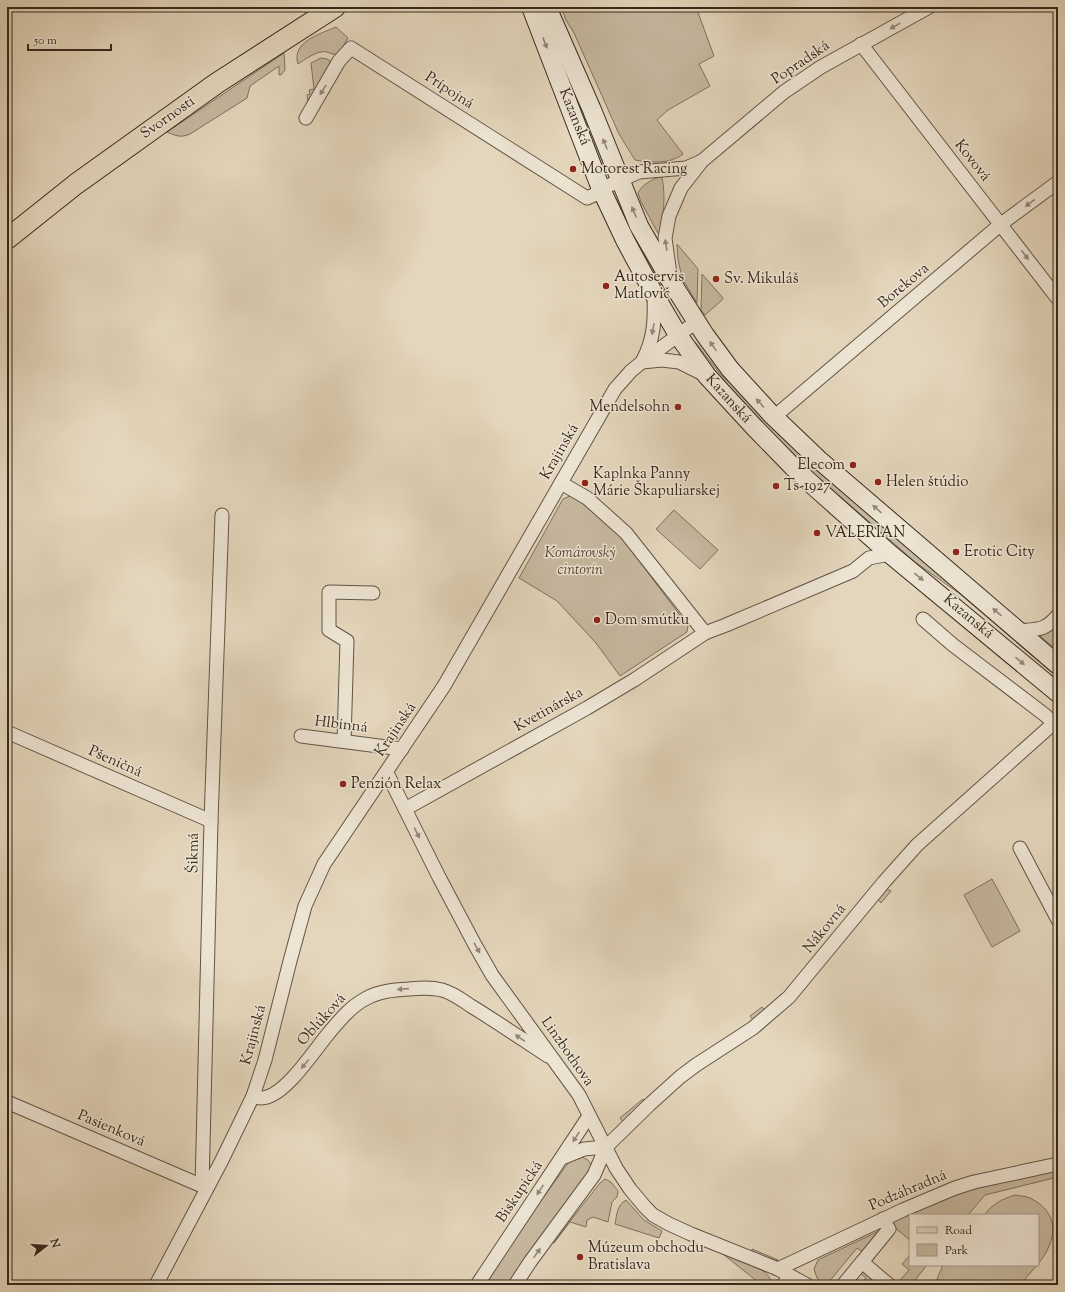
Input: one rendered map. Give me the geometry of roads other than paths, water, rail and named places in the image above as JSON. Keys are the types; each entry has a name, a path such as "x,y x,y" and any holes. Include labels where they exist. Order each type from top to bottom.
{"main road":[{"name":"Svornosti","path":"7,239 76,184 217,83 335,7"},
{"name":"Kazanská","path":"531,7 601,189 625,240 678,335 707,376 793,467 890,554 1058,693"},
{"name":"Kazanská","path":"547,7 592,110 639,226 696,322 730,369 774,417 818,459 1058,665"}],"street":[{"name":"Popradská","path":"672,283 664,238 668,216 681,188 702,161 784,92 821,67 928,7"},
{"name":"Kovová","path":"861,44 1002,224 1058,299"},
{"name":"Prípojná","path":"306,118 340,61 351,48 587,198 594,195 601,189"},
{"name":"Popradská","path":"601,189 639,172 686,168 702,161"},
{"name":"Borekova","path":"774,417 792,400 1002,224 1058,182"},
{"path":"642,362 648,350 654,328 654,294"},
{"name":"Krajinská","path":"156,1285 253,1096 265,1060 304,906 324,864 387,773 444,686 615,389 631,371 696,322"},
{"path":"642,362 662,360 679,362 707,376"},
{"path":"561,483 587,498 626,533 705,632"},
{"name":"Šikmá","path":"205,1187 211,821 222,515"},
{"path":"862,528 869,558"},
{"name":"Kvetinárska","path":"405,809 587,708 634,680 705,632 726,625 853,571 869,558 890,554"},
{"path":"344,741 346,641 329,630 329,592 373,593"},
{"path":"1018,631 1042,628 1050,624 1058,615"},
{"path":"923,619 953,645 1057,723"},
{"name":"Nákovná","path":"606,1147 680,1077 753,1028 789,997 884,882 917,845 1057,723"},
{"name":"Pšeničná","path":"7,732 211,821"},
{"name":"Hlbinná","path":"301,736 402,749"},
{"name":"Linzbothova","path":"387,773 492,975 579,1094 616,1168 630,1189 653,1215 691,1234 778,1269 787,1280 807,1285"},
{"path":"1020,848 1058,920"},
{"name":"Oblúková","path":"253,1096 259,1098 266,1097 278,1091 287,1084 306,1064 326,1036 352,1008 366,998 388,990 435,989 448,992 490,1017 552,1059"},
{"name":"Pasienková","path":"7,1102 205,1187"},
{"name":"Biskupická","path":"477,1285 589,1116"},
{"path":"515,1285 594,1176 606,1147 584,1149 562,1158"},
{"name":"Podzáhradná","path":"778,1269 882,1219 961,1186 995,1177 1058,1164"},
{"path":"843,1285 889,1230 882,1219"},
{"path":"862,1262 889,1285"}],"place":[{"name":"Motorest Racing","path":"573,169"},
{"name":"Sv. Mikuláš","path":"716,279"},
{"name":"Autoservis Matlovič","path":"606,286"},
{"name":"Mendelsohn","path":"678,407"},
{"name":"Elecom","path":"853,465"},
{"name":"Helen štúdio","path":"878,482"},
{"name":"Kaplnka Panny Márie Škapuliarskej","path":"585,483"},
{"name":"Ts-1927","path":"776,486"},
{"name":"VALERIAN","path":"817,533"},
{"name":"Erotic City","path":"956,552"},
{"name":"Dom smútku","path":"597,620"},
{"name":"Penzión Relax","path":"343,784"},
{"name":"Múzeum obchodu Bratislava","path":"580,1257"}],"park label":[{"name":"Komárovský cintorín","path":"580,562"}]}
